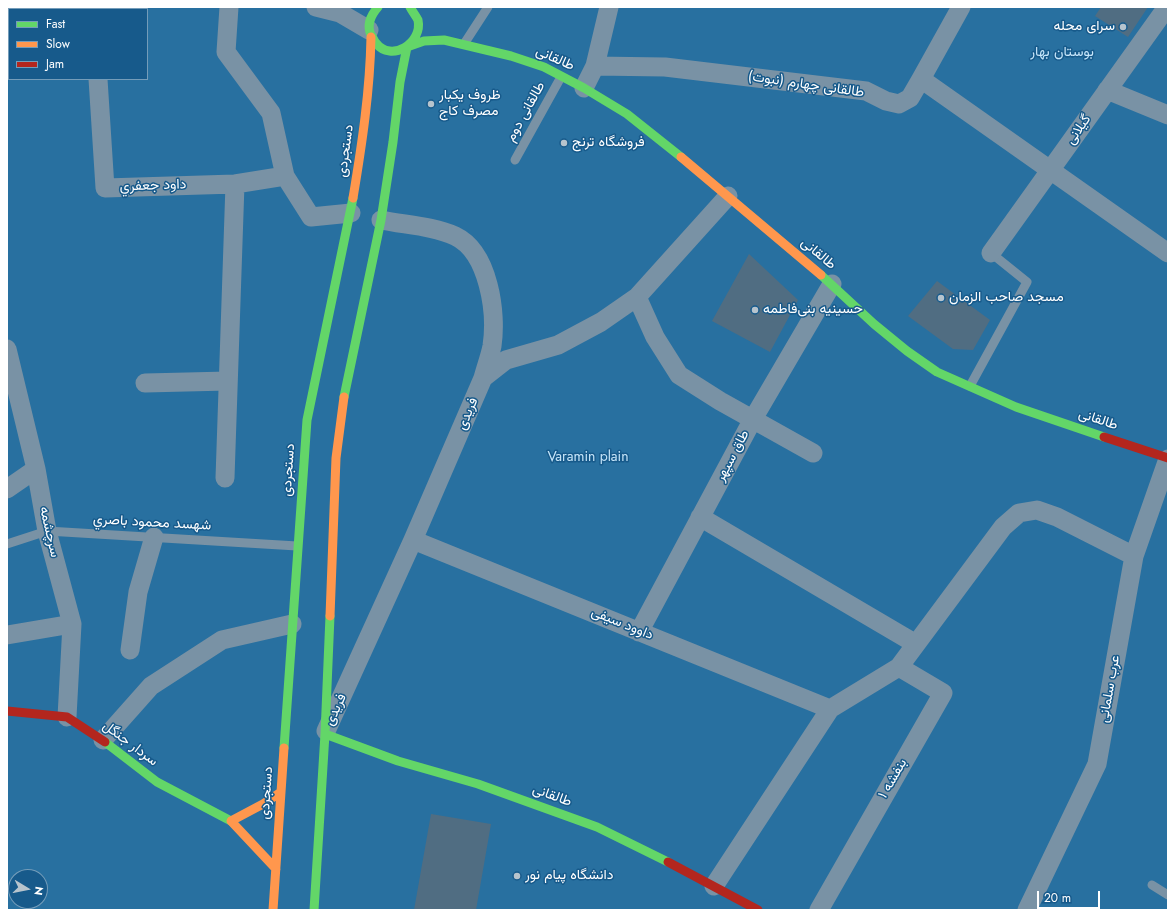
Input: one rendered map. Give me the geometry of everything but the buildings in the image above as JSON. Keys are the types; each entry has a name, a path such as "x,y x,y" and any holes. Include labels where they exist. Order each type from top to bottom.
{"main road":[{"name":"دستجردی","path":"273,910 306,420 351,213 363,136 370,75 368,27 372,14 378,7"},
{"path":"412,9 428,24"},
{"path":"314,910 325,734 336,458 345,390 381,220 393,142 400,82 408,47 414,42 418,34 419,26 412,9"},
{"name":"طالقانی","path":"368,27 375,43 387,51 394,52 424,40 444,40 464,44 524,61 544,68 584,88 627,114 728,196 832,284 874,324 907,351 937,372 1016,407 1168,458"},
{"name":"طالقانی","path":"439,32 464,44"},
{"name":"سردار جنگل","path":"7,711 68,717 103,740 156,782 231,821 276,869"},
{"name":"طالقانی","path":"325,734 398,761 478,784 597,827 678,867 758,910"},
{"path":"231,821 263,804 281,792"}],"street":[{"path":"229,7 226,52 271,113 285,176 311,217 351,213"},
{"path":"316,7 340,13 368,27"},
{"path":"584,88 596,66 609,7"},
{"name":"طالقانی چهارم (نبوت)","path":"596,66 665,67 866,91 886,101 899,104 910,98 960,7"},
{"name":"گیلانی","path":"991,254 1167,7"},
{"path":"921,79 1168,253"},
{"name":"داود جعفري","path":"98,80 105,188 235,184 285,176"},
{"path":"1107,90 1168,115"},
{"path":"225,478 235,184"},
{"name":"فریدی","path":"325,734 413,540 483,378 506,360 558,345 601,322 637,296 728,196"},
{"path":"381,220 432,229 456,237 474,250 488,280 493,311 492,345 483,378"},
{"name":"طاق سپهر","path":"639,632 753,419 832,284"},
{"path":"637,296 655,337 680,375 720,401 812,453"},
{"name":"سرچشمه","path":"7,349 36,468 47,531 72,624 68,717"},
{"path":"145,383 228,381"},
{"name":"عرب سلمانی","path":"1027,910 1097,764 1134,556 1168,458"},
{"path":"7,489 36,468"},
{"path":"714,886 830,709 899,667 1003,528 1019,513 1037,510 1057,517 1134,556"},
{"path":"700,517 916,644"},
{"path":"130,650 138,592 154,537"},
{"name":"داوود سیفی","path":"413,540 830,709"},
{"path":"7,635 72,624"},
{"path":"103,740 151,686 222,640 292,624"},
{"name":"بنفشه ۱","path":"819,910 943,693 899,667"}],"lane":[{"path":"464,44 488,7"},
{"name":"طالقانی دوم","path":"516,160 562,77"},
{"path":"969,387 1026,282 991,254"},
{"name":"شهسد محمود باصري","path":"7,544 47,531 297,546"},
{"path":"1152,885 1168,895"}],"green space":[{"name":"Varamin plain","path":"7,7 1168,7 1168,910 7,910"}],"traffic: fast":[{"path":"378,7 373,13 369,23 371,35 382,49 390,51 397,51 404,48 411,43 416,36 418,20 410,7"},
{"path":"407,47 424,41 444,40 511,56 544,67 584,88 627,114 681,157"},
{"path":"344,397 381,220 393,142 400,82 407,47"},
{"path":"284,748 307,420 353,198"},
{"path":"821,275 874,324 907,351 937,372 1016,407 1104,437"},
{"path":"314,910 325,734 330,616"},
{"path":"325,734 398,761 478,784 597,827 668,862"},
{"path":"105,742 157,782 231,821"}],"traffic: slow":[{"path":"353,198 365,118 371,37"},
{"path":"681,157 821,275"},
{"path":"330,616 336,458 344,397"},
{"path":"273,910 284,748"},
{"path":"276,869 231,821 263,804 281,792"}],"traffic: jam":[{"path":"1104,437 1168,458"},
{"path":"7,711 67,717 105,742"},
{"path":"668,862 758,910"}],"place":[{"name":"سرای محله","path":"1123,27"},
{"name":"ظروف یکبار مصرف کاج","path":"431,104"},
{"name":"فروشگاه ترنج","path":"564,143"},
{"name":"مسجد صاحب الزمان","path":"941,298"},
{"name":"حسینیه بنی‌فاطمه","path":"755,310"},
{"name":"دانشگاه پیام نور","path":"517,876"}],"park label":[{"name":"بوستان بهار","path":"1062,53"}]}
